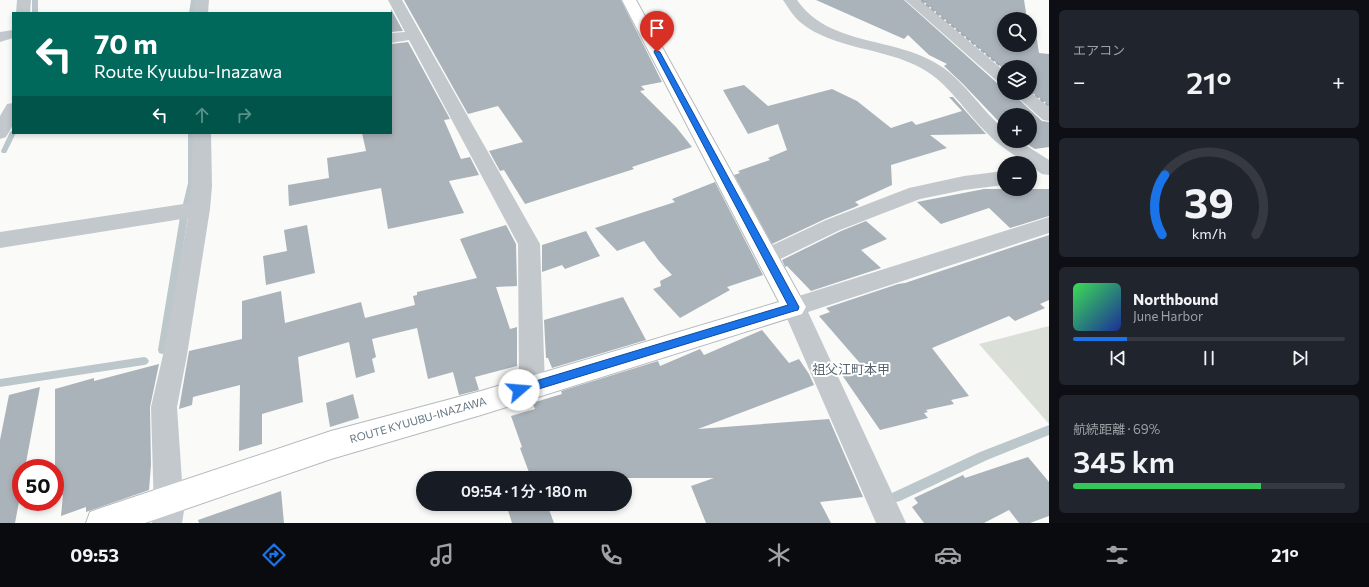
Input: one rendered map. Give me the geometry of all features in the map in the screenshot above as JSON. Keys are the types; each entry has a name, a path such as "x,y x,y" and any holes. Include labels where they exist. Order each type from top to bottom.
{"main road":[{"path":"629,0 794,307"},
{"name":"ROUTE KYUUBU-INAZAWA","path":"101,523 168,511 331,445 481,403 532,386 794,307"}],"street":[{"path":"24,0 24,12"},
{"path":"201,12 202,0"},
{"path":"396,0 529,244 532,386"},
{"path":"790,0 805,19 830,34 894,51 926,63 945,75 997,134"},
{"path":"912,0 997,72"},
{"path":"0,37 12,34"},
{"path":"392,38 414,35"},
{"path":"1030,100 1049,116"},
{"path":"0,133 12,110"},
{"path":"168,511 164,407 176,355 200,208 202,186 202,134"},
{"path":"1017,148 1049,169"},
{"path":"1037,177 1049,177"},
{"path":"768,257 833,225 916,193 964,183 997,179"},
{"path":"0,240 200,208"},
{"path":"891,523 794,307 1049,225"}],"shaded area":[{"path":"1049,326 1049,424 979,344"}],"building":[{"path":"404,0 621,0 662,82 641,86 645,90 640,91 676,127 692,147 632,167 634,169 525,204 504,170 500,171 489,151 523,142 498,106 468,114"},
{"path":"816,0 904,0 997,83 997,100 1020,100 1028,108 997,108 997,120 944,66 947,64 929,55 908,35 904,39"},
{"path":"922,0 1024,0 1026,12 997,12 997,52 1037,52 1037,40 1039,53 1049,54 1049,105 1037,96 1037,60 997,60 997,63"},
{"path":"391,9 403,31 392,32"},
{"path":"408,42 450,119 444,120 461,159 470,157 479,175 449,181 464,213 388,229 381,188 289,206 288,185 329,178 327,158 366,151 362,134 392,134 392,44"},
{"path":"744,85 768,106 832,89 857,101 891,128 912,121 916,125 962,111 949,97 953,97 986,134 930,135 947,148 891,165 892,185 855,202 859,205 855,207 825,219 772,244 734,175 740,173 738,171 770,160 768,158 787,150 778,124 748,134 723,90"},
{"path":"1037,116 1042,121 1049,122 1049,147 1035,149 1033,148 1037,148"},
{"path":"715,182 763,275 727,287 730,290 680,318 653,289 661,286 660,281 672,275 644,241 617,251 595,228 675,202 672,199"},
{"path":"984,189 997,189 997,196 1037,196 1037,189 1049,189 1049,216 1010,228 989,208 941,224 917,202"},
{"path":"866,221 887,239 861,250 881,268 811,291 787,266 785,267 782,260 841,231"},
{"path":"307,225 315,273 266,285 263,256 287,251 284,230"},
{"path":"506,225 516,244 517,286 496,287 510,329 517,327 517,366 475,377 479,390 459,395 453,372 428,379 417,328 372,339 376,357 372,359 375,372 356,378 349,342 298,357 303,402 262,414 262,444 239,451 240,385 193,397 192,405 179,409 189,351 242,339 242,301 281,291 285,323 361,302 365,318 415,305 413,296 417,295 417,292 477,278 460,239"},
{"path":"586,231 600,256 565,269 562,265 542,272 542,245"},
{"path":"1049,235 1049,300 1040,304 1045,308 1015,321 1009,316 932,348 969,396 951,400 954,404 926,410 928,412 924,413 928,418 880,430 842,375 865,369 819,316 830,312 826,308"},
{"path":"623,297 646,340 552,368 548,358 546,358 544,320"},
{"path":"762,330 789,363 799,359 814,385 698,429 829,419 863,497 820,502 831,523 706,523 691,486 714,478 632,478 632,471 529,471 511,416 535,409 532,403 562,394 561,391 658,361 660,366 700,349 704,355"},
{"path":"159,364 150,407 151,465 149,490 86,512 86,507 61,516 61,511 64,511 64,459 55,459 55,389 94,378 94,381"},
{"path":"40,387 27,459 12,459 12,511 17,511 15,523 0,523 0,440 9,395"},
{"path":"353,394 359,418 330,427 326,403"},
{"path":"1028,457 1049,482 1049,516 1030,523 1019,523 1009,510 984,523 924,523 912,507 918,503 914,498 963,475 965,478"},
{"path":"281,491 284,523 199,523 198,520"},
{"path":"508,511 550,511 554,523 512,523"}],"waterway":[{"path":"35,0 35,12"},
{"path":"192,12 194,0"},
{"path":"4,151 12,134"},
{"path":"187,204 192,183 191,134"},
{"path":"162,350 184,217"},
{"path":"0,383 144,361"},
{"path":"896,497 984,456 1049,430"}],"railway":[{"path":"921,0 997,63"},
{"path":"1037,97 1049,106"}],"district":[{"name":"祖父江町本甲","path":"851,369"}],"route":[{"path":"519,390 794,307 657,52"}]}
